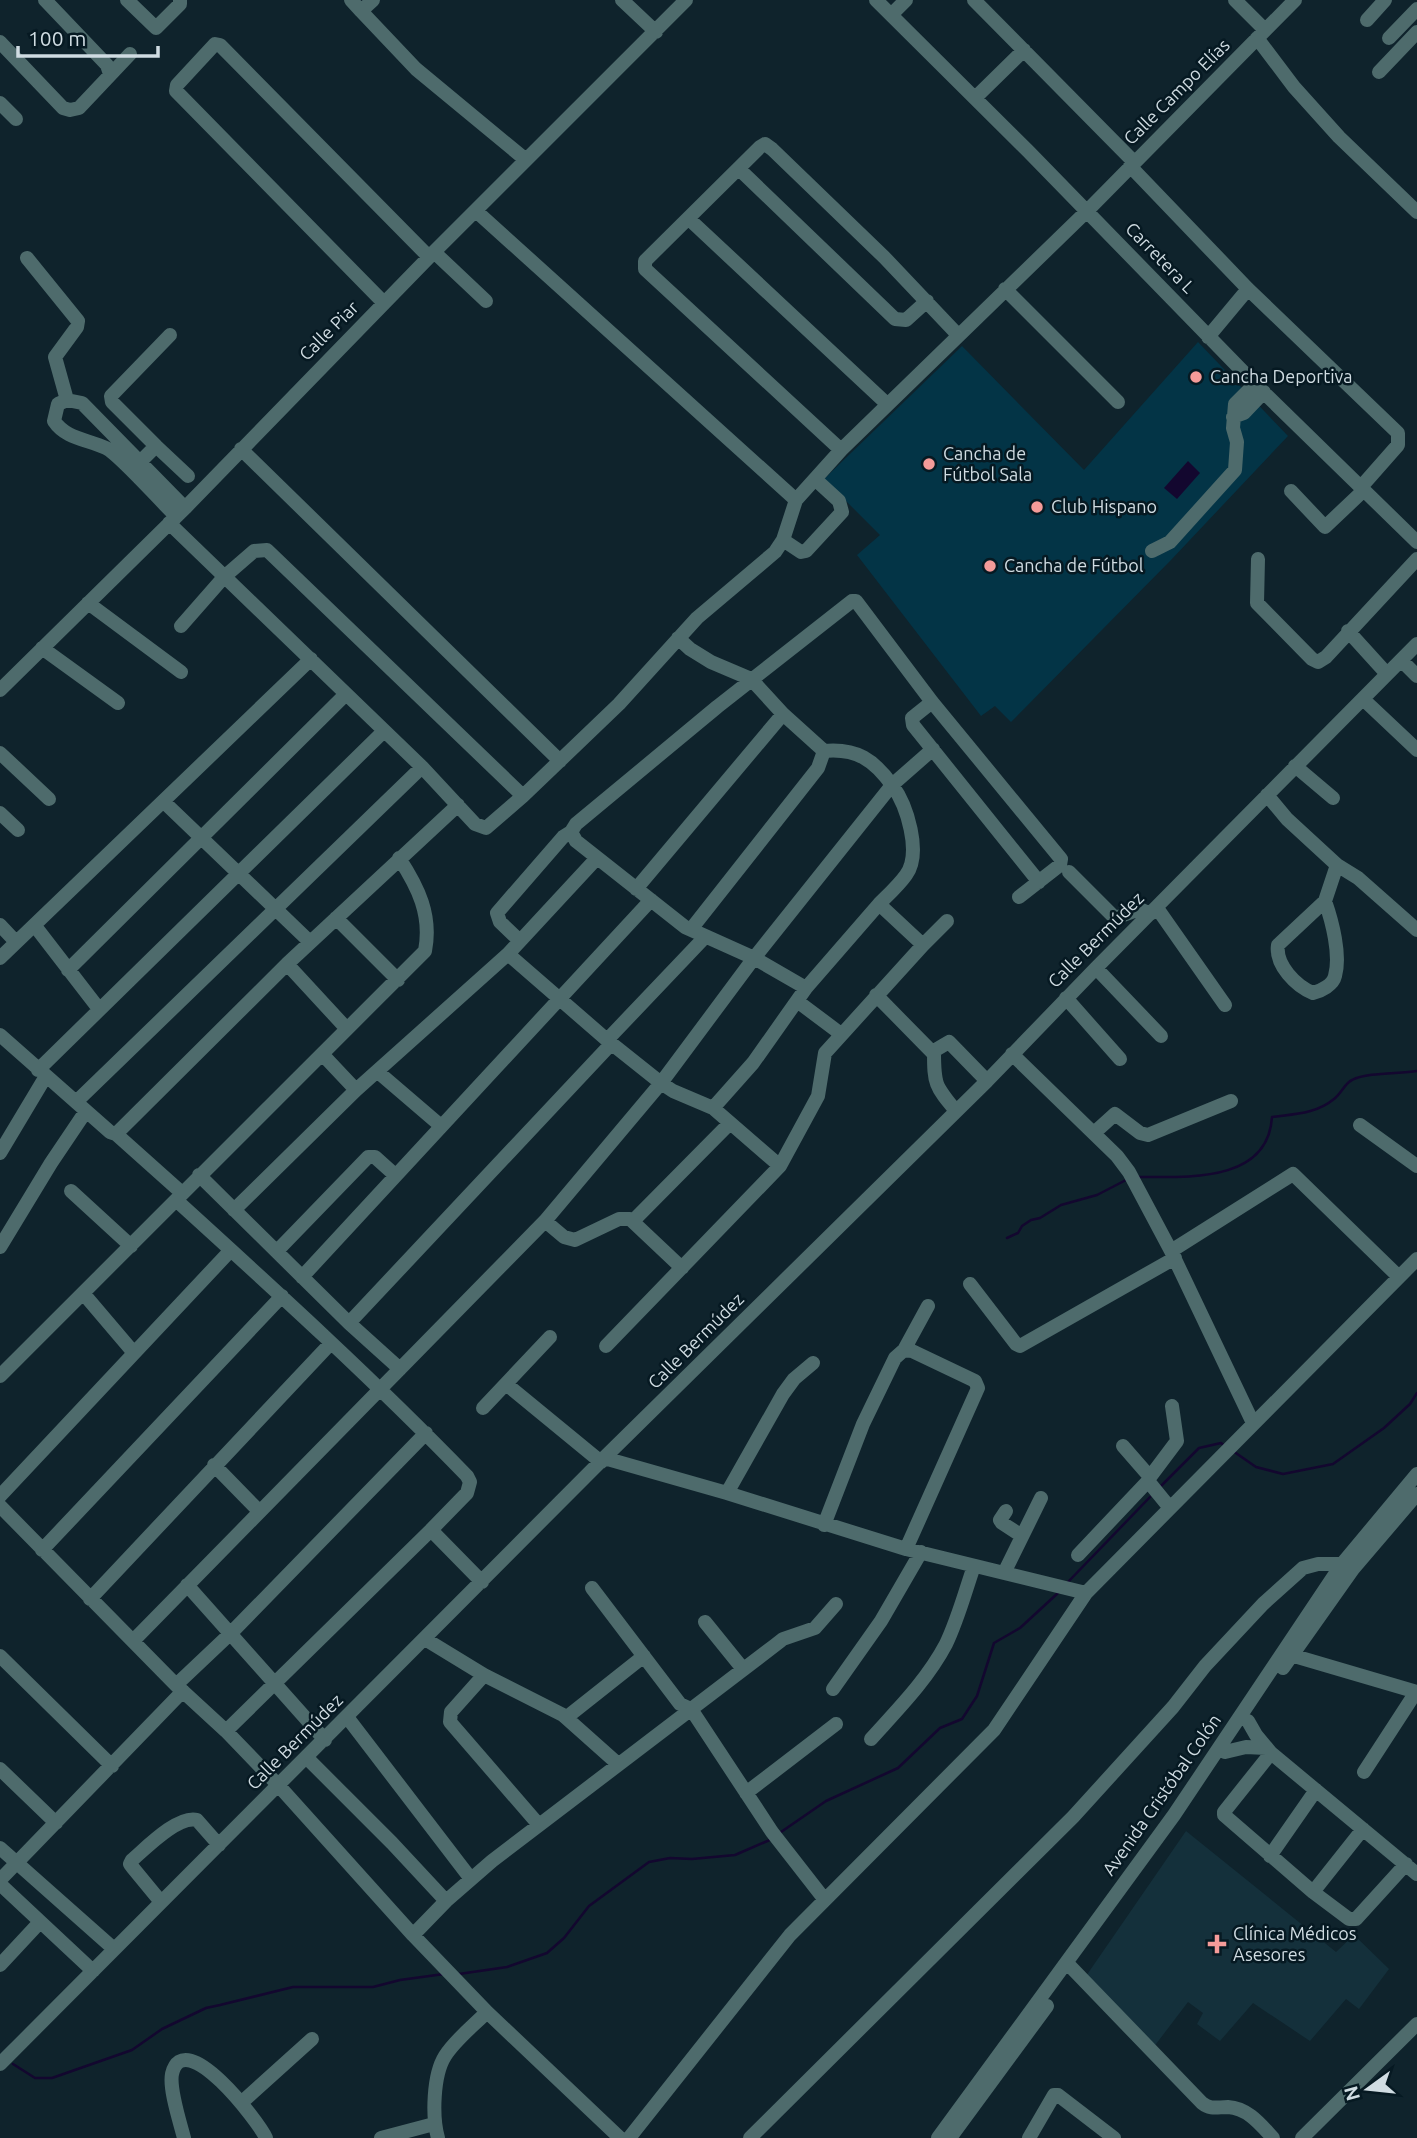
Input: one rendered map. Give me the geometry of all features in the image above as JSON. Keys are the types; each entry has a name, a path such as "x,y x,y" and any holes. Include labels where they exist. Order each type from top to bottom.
{"street":[{"path":"45,0 107,65 110,74"},
{"path":"127,0 156,27 180,4 180,0"},
{"path":"373,0 356,5 416,69 526,160"},
{"path":"622,0 656,32"},
{"name":"Calle Piar","path":"0,690 686,0"},
{"name":"Carretera L","path":"876,0 1087,211 1208,337 1417,542"},
{"path":"891,15 906,0"},
{"path":"974,0 1248,289 1398,433 1398,445 1363,488 1325,527 1291,491"},
{"path":"1235,0 1261,34 1294,87 1417,212"},
{"name":"Calle Campo Elías","path":"796,500 841,450 1087,211 1295,0"},
{"path":"1367,20 1385,0"},
{"path":"1389,38 1417,9"},
{"path":"1379,72 1417,32"},
{"path":"0,42 66,110 79,108 130,54"},
{"path":"384,303 176,91 177,85 215,44 220,45 432,254 486,301"},
{"path":"975,98 1024,50"},
{"path":"0,103 16,118"},
{"path":"841,450 646,273 645,261 761,146 767,145 884,257 958,335"},
{"path":"739,169 895,319 906,320 927,301"},
{"path":"176,515 110,450 70,436 59,428 54,421 58,404 66,400 82,403 140,462 176,515 224,577 422,767 475,824 486,828 619,704 697,618 775,552 783,540 796,500 477,211"},
{"path":"689,219 887,404"},
{"path":"27,258 78,321 77,327 55,357 66,400"},
{"path":"1005,289 1118,402"},
{"path":"1208,337 1248,289"},
{"path":"170,335 111,396 112,402 188,476"},
{"path":"1153,551 1170,542 1235,470 1235,404 1259,388"},
{"path":"140,462 156,446"},
{"path":"241,449 560,761"},
{"path":"783,540 801,552 806,551 842,512 839,501 815,479"},
{"path":"181,626 224,577 254,551 261,549 270,552 523,796"},
{"path":"1258,559 1257,603 1318,662 1326,657 1417,559"},
{"path":"520,942 500,922 497,913 563,837 751,680 854,601 932,702 1061,859 1060,865 1019,897"},
{"path":"88,603 181,672"},
{"path":"1348,631 1387,674"},
{"path":"678,638 710,662 751,680 824,751 841,751 870,759 892,785 905,808 913,851 907,874 807,988 753,1063 713,1108"},
{"name":"Calle Bermúdez","path":"0,2064 603,1460 987,1081 1417,644"},
{"path":"42,648 118,703"},
{"path":"0,958 311,659"},
{"path":"1401,660 1417,676"},
{"path":"68,970 346,694"},
{"path":"1363,699 1417,750"},
{"path":"932,702 912,718 912,722 1039,882"},
{"path":"636,889 783,714"},
{"path":"0,1153 42,1073 99,1009 384,731"},
{"path":"133,1641 545,1221 662,1083 754,958 892,785 933,749"},
{"path":"692,928 818,768 824,751"},
{"path":"0,753 49,799"},
{"path":"1295,766 1333,798"},
{"path":"0,1247 51,1163 81,1106 275,908 422,767"},
{"path":"1267,795 1287,820 1337,865 1359,878 1417,930"},
{"path":"164,802 310,942"},
{"path":"116,1134 287,964 458,805"},
{"path":"0,813 18,830"},
{"path":"571,832 576,841 685,927 754,958 807,988"},
{"path":"0,1376 425,951 428,936 423,900 399,858"},
{"path":"234,1210 356,1090 508,954 597,858"},
{"path":"1325,901 1335,931 1336,975 1332,982 1313,993 1290,975 1279,960 1277,951 1281,941 1325,901 1337,865"},
{"path":"1069,872 1115,917 1140,909 1153,911 1225,1004"},
{"path":"302,1277 651,901"},
{"path":"879,904 923,945"},
{"path":"336,918 398,980"},
{"path":"606,1346 780,1166 818,1096 825,1052 947,921"},
{"path":"0,925 16,942"},
{"path":"34,926 99,1009"},
{"path":"349,1323 705,937"},
{"path":"508,954 609,1042 673,1091 713,1108 780,1166"},
{"path":"287,964 347,1029"},
{"path":"1096,968 1161,1037"},
{"path":"876,995 934,1052 934,1080 937,1089 956,1111"},
{"path":"1066,998 1120,1059"},
{"path":"797,1001 841,1034"},
{"path":"934,1052 949,1042 987,1081"},
{"path":"3,1046 42,1073 110,1132 116,1134 231,1250 426,1433 470,1482 467,1493 431,1530 276,1685 226,1731"},
{"path":"1012,1054 1117,1156 1129,1172 1173,1255 1253,1423"},
{"path":"323,1055 356,1090"},
{"path":"378,1072 441,1126"},
{"path":"1098,1137 1109,1132 1108,1119 1113,1114 1118,1114 1140,1133 1148,1135 1231,1101"},
{"path":"633,1221 730,1123"},
{"path":"1360,1125 1417,1166"},
{"path":"276,1251 368,1157 375,1157 395,1175"},
{"path":"970,1284 1020,1346 1173,1255 1293,1174 1399,1276"},
{"path":"199,1175 349,1323 400,1368"},
{"path":"71,1191 131,1246"},
{"path":"545,1221 564,1237 575,1240 619,1219 633,1221 682,1268"},
{"path":"0,1496 231,1250"},
{"path":"629,2138 790,1935 993,1730 1086,1593 1417,1259"},
{"path":"83,1293 134,1353"},
{"path":"42,1550 282,1296"},
{"path":"824,1525 863,1424 895,1358 904,1350 928,1306"},
{"path":"483,1408 550,1337"},
{"path":"90,1599 331,1343"},
{"path":"833,1689 881,1621 914,1551 978,1388 975,1381 912,1351 904,1350"},
{"path":"727,1493 783,1394 794,1379 813,1363"},
{"path":"506,1384 603,1460 727,1493 914,1551 1086,1593"},
{"path":"1078,1555 1149,1479 1177,1441 1172,1406"},
{"path":"93,1971 0,1882 112,1766 231,1633 426,1433"},
{"path":"1123,1446 1170,1508"},
{"path":"214,1465 259,1511"},
{"name":"Avenida Cristóbal Colón","path":"938,2138 1070,1966 1248,1721 1342,1564 1417,1474"},
{"name":"Avenida Cristóbal Colón","path":"950,2138 1287,1654 1353,1569 1417,1494"},
{"path":"1004,1573 1041,1498"},
{"path":"0,1506 279,1786 413,1935 487,2012 620,2138"},
{"path":"1006,1511 1001,1522 1022,1536"},
{"path":"431,1530 482,1582"},
{"path":"750,2138 1073,1817 1263,1604 1303,1568 1318,1564 1342,1564"},
{"path":"871,1739 911,1696 946,1643 974,1566"},
{"path":"187,1585 325,1740"},
{"path":"592,1588 680,1704 691,1709 772,1832 825,1900"},
{"path":"413,1935 446,1900 539,1825 783,1639 815,1628 836,1604"},
{"path":"705,1622 743,1669"},
{"path":"425,1639 484,1675 567,1717 618,1765"},
{"path":"1287,1654 1417,1692 1364,1772"},
{"path":"0,1656 112,1766"},
{"path":"567,1717 644,1656"},
{"path":"484,1675 451,1712 450,1723 539,1825"},
{"path":"347,1717 471,1879"},
{"path":"1248,1721 1268,1750 1412,1869 1356,1919 1349,1919 1313,1892 1224,1815 1268,1750"},
{"path":"746,1793 836,1724"},
{"path":"1225,1752 1246,1747 1268,1750"},
{"path":"307,1758 446,1900"},
{"path":"0,1769 56,1823"},
{"path":"1270,1856 1316,1790"},
{"path":"161,1902 130,1864 132,1860 177,1824 192,1818 197,1820 219,1845"},
{"path":"1313,1892 1363,1829"},
{"path":"0,1848 114,1949"},
{"path":"0,1965 40,1922"},
{"path":"1070,1966 1202,2103 1208,2108 1227,2107 1246,2112 1273,2138"},
{"path":"381,2138 436,2131 437,2075 445,2056 487,2012"},
{"path":"1302,2138 1415,2029"},
{"path":"241,2103 312,2039"},
{"path":"184,2138 172,2078 179,2063 187,2060 196,2060 241,2103 266,2138"},
{"path":"1029,2138 1054,2095 1058,2095 1114,2138"}],"shaded area":[{"name":"Club Hispano","path":"1198,342 1288,436 1171,560 1011,722 995,706 981,716 857,555 880,535 824,479 962,346 1084,470"},
{"path":"1188,461 1200,473 1177,499 1164,488"},
{"name":"Clínica Médicos Asesores","path":"1186,1831 1336,1952 1354,1935 1389,1969 1359,2009 1346,1999 1310,2041 1253,2003 1220,2041 1197,2024 1203,2013 1188,2002 1153,2048 1084,1979"}],"waterway":[{"path":"1138,1177 1201,1175 1222,1172 1241,1165 1256,1154 1267,1139 1272,1117 1320,1108 1336,1097 1350,1081 1359,1077 1417,1071"},
{"path":"1007,1238 1018,1233 1022,1226 1031,1220 1040,1218 1061,1205 1097,1195 1126,1180"},
{"path":"1233,1451 1256,1467 1283,1474 1333,1464 1384,1428 1410,1404 1417,1393"},
{"path":"1161,1486 1199,1448 1221,1443 1225,1446"},
{"path":"1067,1583 1150,1497"},
{"path":"781,1832 826,1801 898,1768 940,1728 962,1719 977,1696 994,1643 1020,1628 1058,1593"},
{"path":"459,1974 507,1967 547,1953 564,1938 589,1906 649,1862 670,1858 735,1855 772,1839"},
{"path":"13,2064 35,2078 52,2078 132,2050 162,2029 206,2008 293,1987 373,1987 444,1974"}],"place":[{"name":"Cancha Deportiva","path":"1196,377"},
{"name":"Cancha de Fútbol Sala","path":"929,464"},
{"name":"Club Hispano","path":"1037,507"},
{"name":"Cancha de Fútbol","path":"990,566"},
{"name":"Clínica Médicos Asesores","path":"1217,1944"}]}
